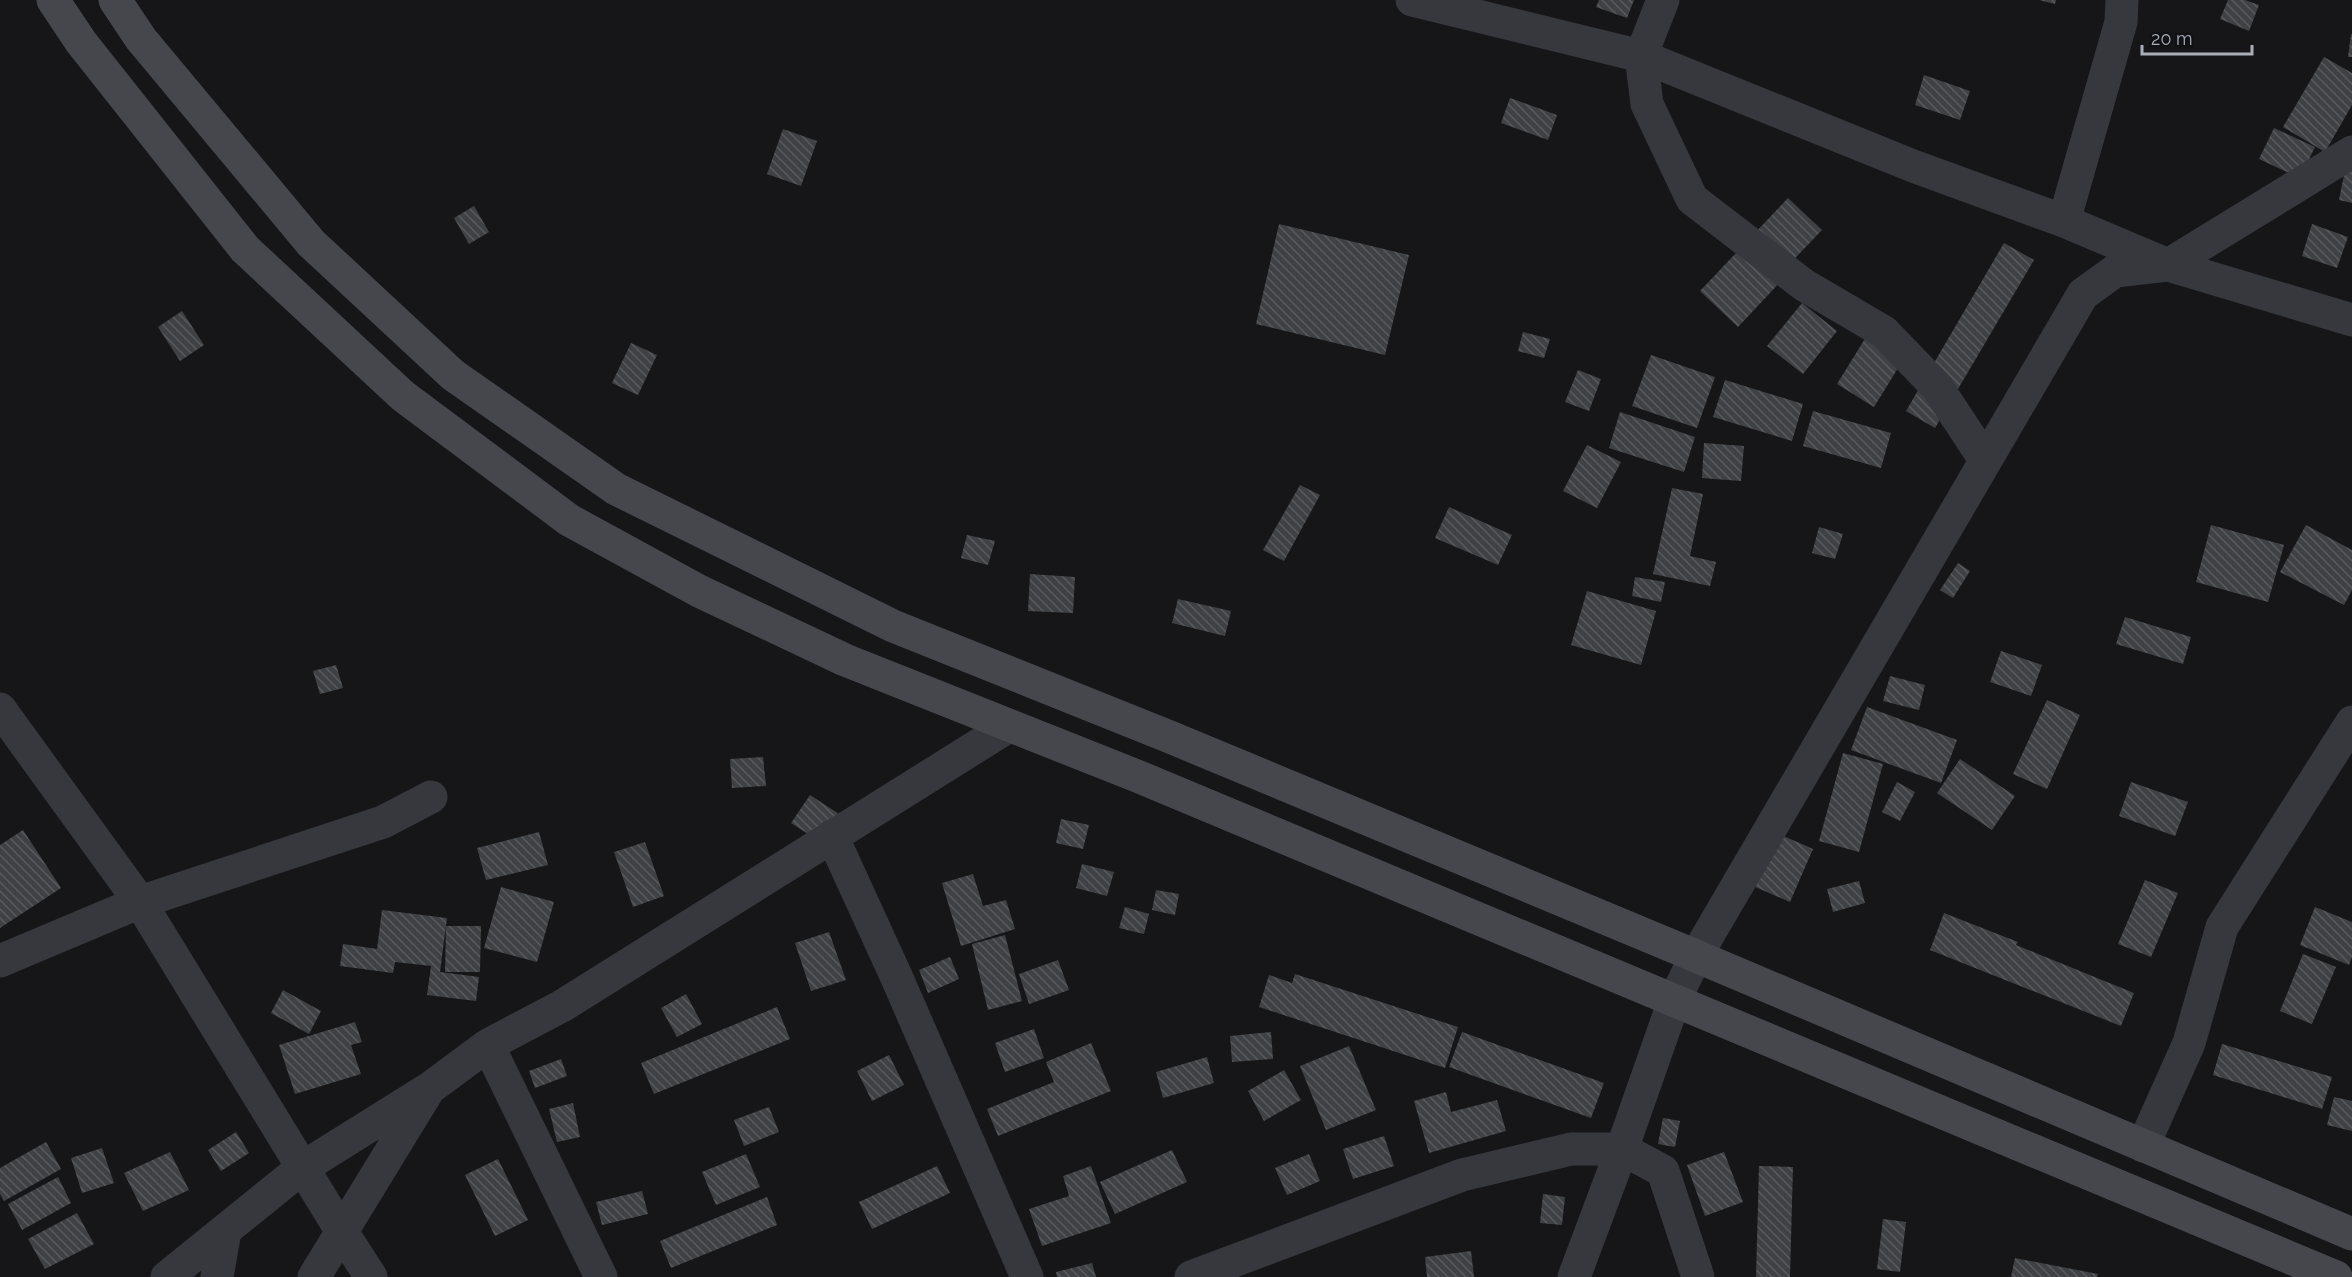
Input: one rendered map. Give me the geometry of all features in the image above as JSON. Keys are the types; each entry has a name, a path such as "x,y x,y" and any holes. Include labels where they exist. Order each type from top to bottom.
{"main road":[{"path":"53,0 81,42 245,249 403,396 569,520 699,591 845,660 1148,781 2336,1277"},
{"path":"115,0 141,39 311,243 453,375 616,489 893,626 1181,742 1696,956 2352,1234"}],"street":[{"path":"1412,0 1641,56 1913,165 2064,221 2168,265 2352,320"},
{"path":"1664,0 1641,56 1647,104 1692,199 1804,285 1884,332 1937,387 1985,460"},
{"path":"2064,221 2121,22 2122,0"},
{"path":"1575,1277 1674,1001 1696,956 2083,294 2115,271 2168,265 2352,152"},
{"path":"0,709 140,902 371,1277"},
{"path":"2143,1146 2189,1043 2223,927 2352,722"},
{"path":"167,1277 302,1168 430,1088 488,1045 562,1006 1009,726"},
{"path":"0,961 140,902 383,822 431,797"},
{"path":"832,836 897,978 1027,1277"},
{"path":"488,1045 601,1277"},
{"path":"314,1277 430,1088"},
{"path":"1191,1277 1462,1174 1571,1149 1622,1149 1663,1172 1698,1277"},
{"path":"217,1277 225,1231"}],"building":[{"path":"1599,0 1634,0 1627,18 1596,7"},
{"path":"2039,0 2056,0 2055,4"},
{"path":"2228,0 2245,0 2259,5 2249,31 2220,19"},
{"path":"2351,34 2352,57 2348,57"},
{"path":"2324,57 2352,73 2352,105 2325,152 2283,127"},
{"path":"1924,75 1970,91 1960,120 1915,105"},
{"path":"1510,98 1557,115 1548,140 1501,123"},
{"path":"2274,128 2315,147 2300,178 2259,159"},
{"path":"783,129 817,141 801,186 767,174"},
{"path":"2346,165 2352,166 2352,203 2339,200"},
{"path":"1788,198 1822,230 1778,276 1782,280 1738,327 1700,291"},
{"path":"474,206 489,232 469,244 454,218"},
{"path":"1279,224 1409,255 1385,355 1256,324"},
{"path":"2312,224 2348,237 2337,268 2302,256"},
{"path":"2004,243 2034,260 1935,428 1906,411"},
{"path":"1802,303 1837,331 1803,374 1767,346"},
{"path":"182,311 204,345 180,361 158,327"},
{"path":"1523,332 1550,339 1544,358 1518,351"},
{"path":"1866,337 1903,360 1874,407 1837,384"},
{"path":"631,343 657,355 638,395 612,383"},
{"path":"1651,355 1715,377 1697,428 1632,406"},
{"path":"1578,370 1601,379 1589,411 1565,402"},
{"path":"1725,380 1803,404 1792,441 1713,417"},
{"path":"1813,411 1891,433 1881,468 1803,446"},
{"path":"1620,412 1695,437 1684,472 1609,448"},
{"path":"1704,443 1744,446 1741,481 1702,478"},
{"path":"1587,445 1621,462 1597,508 1563,491"},
{"path":"1300,485 1320,495 1284,561 1263,550"},
{"path":"1672,488 1703,494 1690,556 1716,562 1710,586 1653,574"},
{"path":"1449,507 1512,535 1498,565 1435,538"},
{"path":"2211,525 2284,545 2268,602 2196,582"},
{"path":"2306,525 2352,550 2352,590 2344,605 2280,572"},
{"path":"1819,527 1843,534 1835,559 1812,553"},
{"path":"967,535 995,541 988,565 961,558"},
{"path":"1958,563 1970,571 1953,598 1940,590"},
{"path":"1030,574 1075,577 1073,613 1028,611"},
{"path":"1635,577 1665,582 1661,602 1632,596"},
{"path":"1587,591 1656,611 1641,665 1571,645"},
{"path":"1178,599 1231,611 1225,636 1172,623"},
{"path":"2125,617 2191,637 2183,664 2116,644"},
{"path":"2001,651 2042,665 2031,696 1990,682"},
{"path":"336,665 343,688 320,694 313,671"},
{"path":"1890,676 1925,685 1919,710 1883,701"},
{"path":"2047,700 2080,715 2047,789 2013,774"},
{"path":"1867,707 1957,740 1941,783 1851,750"},
{"path":"1843,753 1883,764 1859,852 1819,841"},
{"path":"763,757 766,786 732,788 730,759"},
{"path":"1960,759 2015,796 1992,830 1937,793"},
{"path":"1897,782 1915,792 1900,821 1882,812"},
{"path":"2131,782 2188,802 2175,836 2119,816"},
{"path":"810,795 839,814 822,843 791,823"},
{"path":"1061,819 1089,825 1083,849 1056,843"},
{"path":"23,830 61,888 0,928 0,845"},
{"path":"539,832 548,865 486,880 477,848"},
{"path":"1777,833 1813,849 1790,902 1753,886"},
{"path":"645,842 664,896 633,907 614,852"},
{"path":"1082,864 1114,872 1107,896 1076,888"},
{"path":"973,874 983,906 1006,900 1015,929 961,946 942,883"},
{"path":"2145,880 2178,893 2151,957 2118,944"},
{"path":"1859,881 1865,903 1833,912 1827,889"},
{"path":"501,887 554,902 537,962 484,948"},
{"path":"1156,890 1179,894 1175,915 1152,910"},
{"path":"1125,907 1149,914 1144,934 1119,928"},
{"path":"2315,907 2352,922 2352,957 2349,965 2300,945"},
{"path":"382,910 447,918 440,972 479,977 476,1001 427,995 431,966 395,962 393,973 340,966 343,944 377,949"},
{"path":"1944,913 2018,942 2016,945 2134,993 2121,1026 1930,950"},
{"path":"446,926 481,926 480,972 445,972"},
{"path":"829,932 846,980 811,991 795,943"},
{"path":"1005,935 1022,1001 988,1010 972,944"},
{"path":"2303,954 2336,967 2312,1024 2280,1011"},
{"path":"950,957 959,979 928,993 919,970"},
{"path":"1058,960 1069,990 1029,1004 1019,974"},
{"path":"1295,974 1458,1027 1445,1068 1259,1007 1269,975 1292,983"},
{"path":"283,990 321,1011 309,1034 271,1013"},
{"path":"686,994 702,1024 677,1037 661,1008"},
{"path":"777,1007 790,1039 654,1094 641,1063"},
{"path":"355,1022 362,1042 351,1045 361,1074 295,1094 279,1045"},
{"path":"1034,1029 1044,1058 1005,1072 995,1043"},
{"path":"1271,1032 1273,1059 1232,1062 1230,1036"},
{"path":"1462,1032 1604,1083 1591,1118 1449,1067"},
{"path":"1091,1043 1111,1091 998,1136 987,1109 1054,1082 1046,1062"},
{"path":"2222,1044 2332,1077 2322,1109 2213,1075"},
{"path":"1349,1046 1376,1110 1326,1130 1300,1066"},
{"path":"889,1055 904,1085 872,1101 857,1071"},
{"path":"1207,1057 1214,1083 1163,1098 1156,1072"},
{"path":"561,1059 567,1076 535,1088 529,1071"},
{"path":"1284,1070 1301,1100 1264,1121 1248,1091"},
{"path":"1446,1092 1451,1112 1497,1100 1506,1131 1429,1153 1414,1101"},
{"path":"2334,1097 2352,1101 2352,1131 2327,1125"},
{"path":"573,1103 580,1137 557,1142 549,1109"},
{"path":"769,1107 779,1132 744,1146 734,1120"},
{"path":"1663,1118 1680,1121 1675,1147 1658,1144"},
{"path":"236,1132 249,1153 221,1171 208,1150"},
{"path":"1384,1136 1394,1166 1353,1179 1343,1149"},
{"path":"46,1142 61,1169 4,1201 0,1194 0,1168"},
{"path":"102,1148 114,1183 82,1193 71,1158"},
{"path":"1172,1150 1187,1182 1115,1214 1100,1182"},
{"path":"170,1152 189,1190 143,1211 124,1173"},
{"path":"1724,1152 1743,1202 1705,1216 1687,1165"},
{"path":"746,1154 760,1187 716,1205 702,1172"},
{"path":"1309,1154 1320,1181 1287,1195 1275,1168"},
{"path":"498,1159 528,1220 495,1236 465,1175"},
{"path":"937,1166 950,1193 872,1229 859,1202"},
{"path":"1091,1166 1111,1223 1042,1246 1029,1209 1069,1196 1063,1176"},
{"path":"1759,1166 1793,1167 1790,1277 1756,1277"},
{"path":"58,1177 71,1203 22,1230 8,1204"},
{"path":"642,1191 648,1214 602,1225 596,1202"},
{"path":"1543,1194 1565,1197 1562,1225 1540,1223"},
{"path":"767,1197 777,1225 671,1268 660,1241"},
{"path":"77,1213 94,1244 45,1269 28,1239"},
{"path":"1883,1219 1906,1222 1900,1272 1877,1269"},
{"path":"1471,1251 1474,1277 1427,1277 1425,1257"},
{"path":"2015,1258 2098,1274 2097,1277 2011,1277"},
{"path":"1092,1263 1096,1277 1057,1277 1056,1272"}]}
